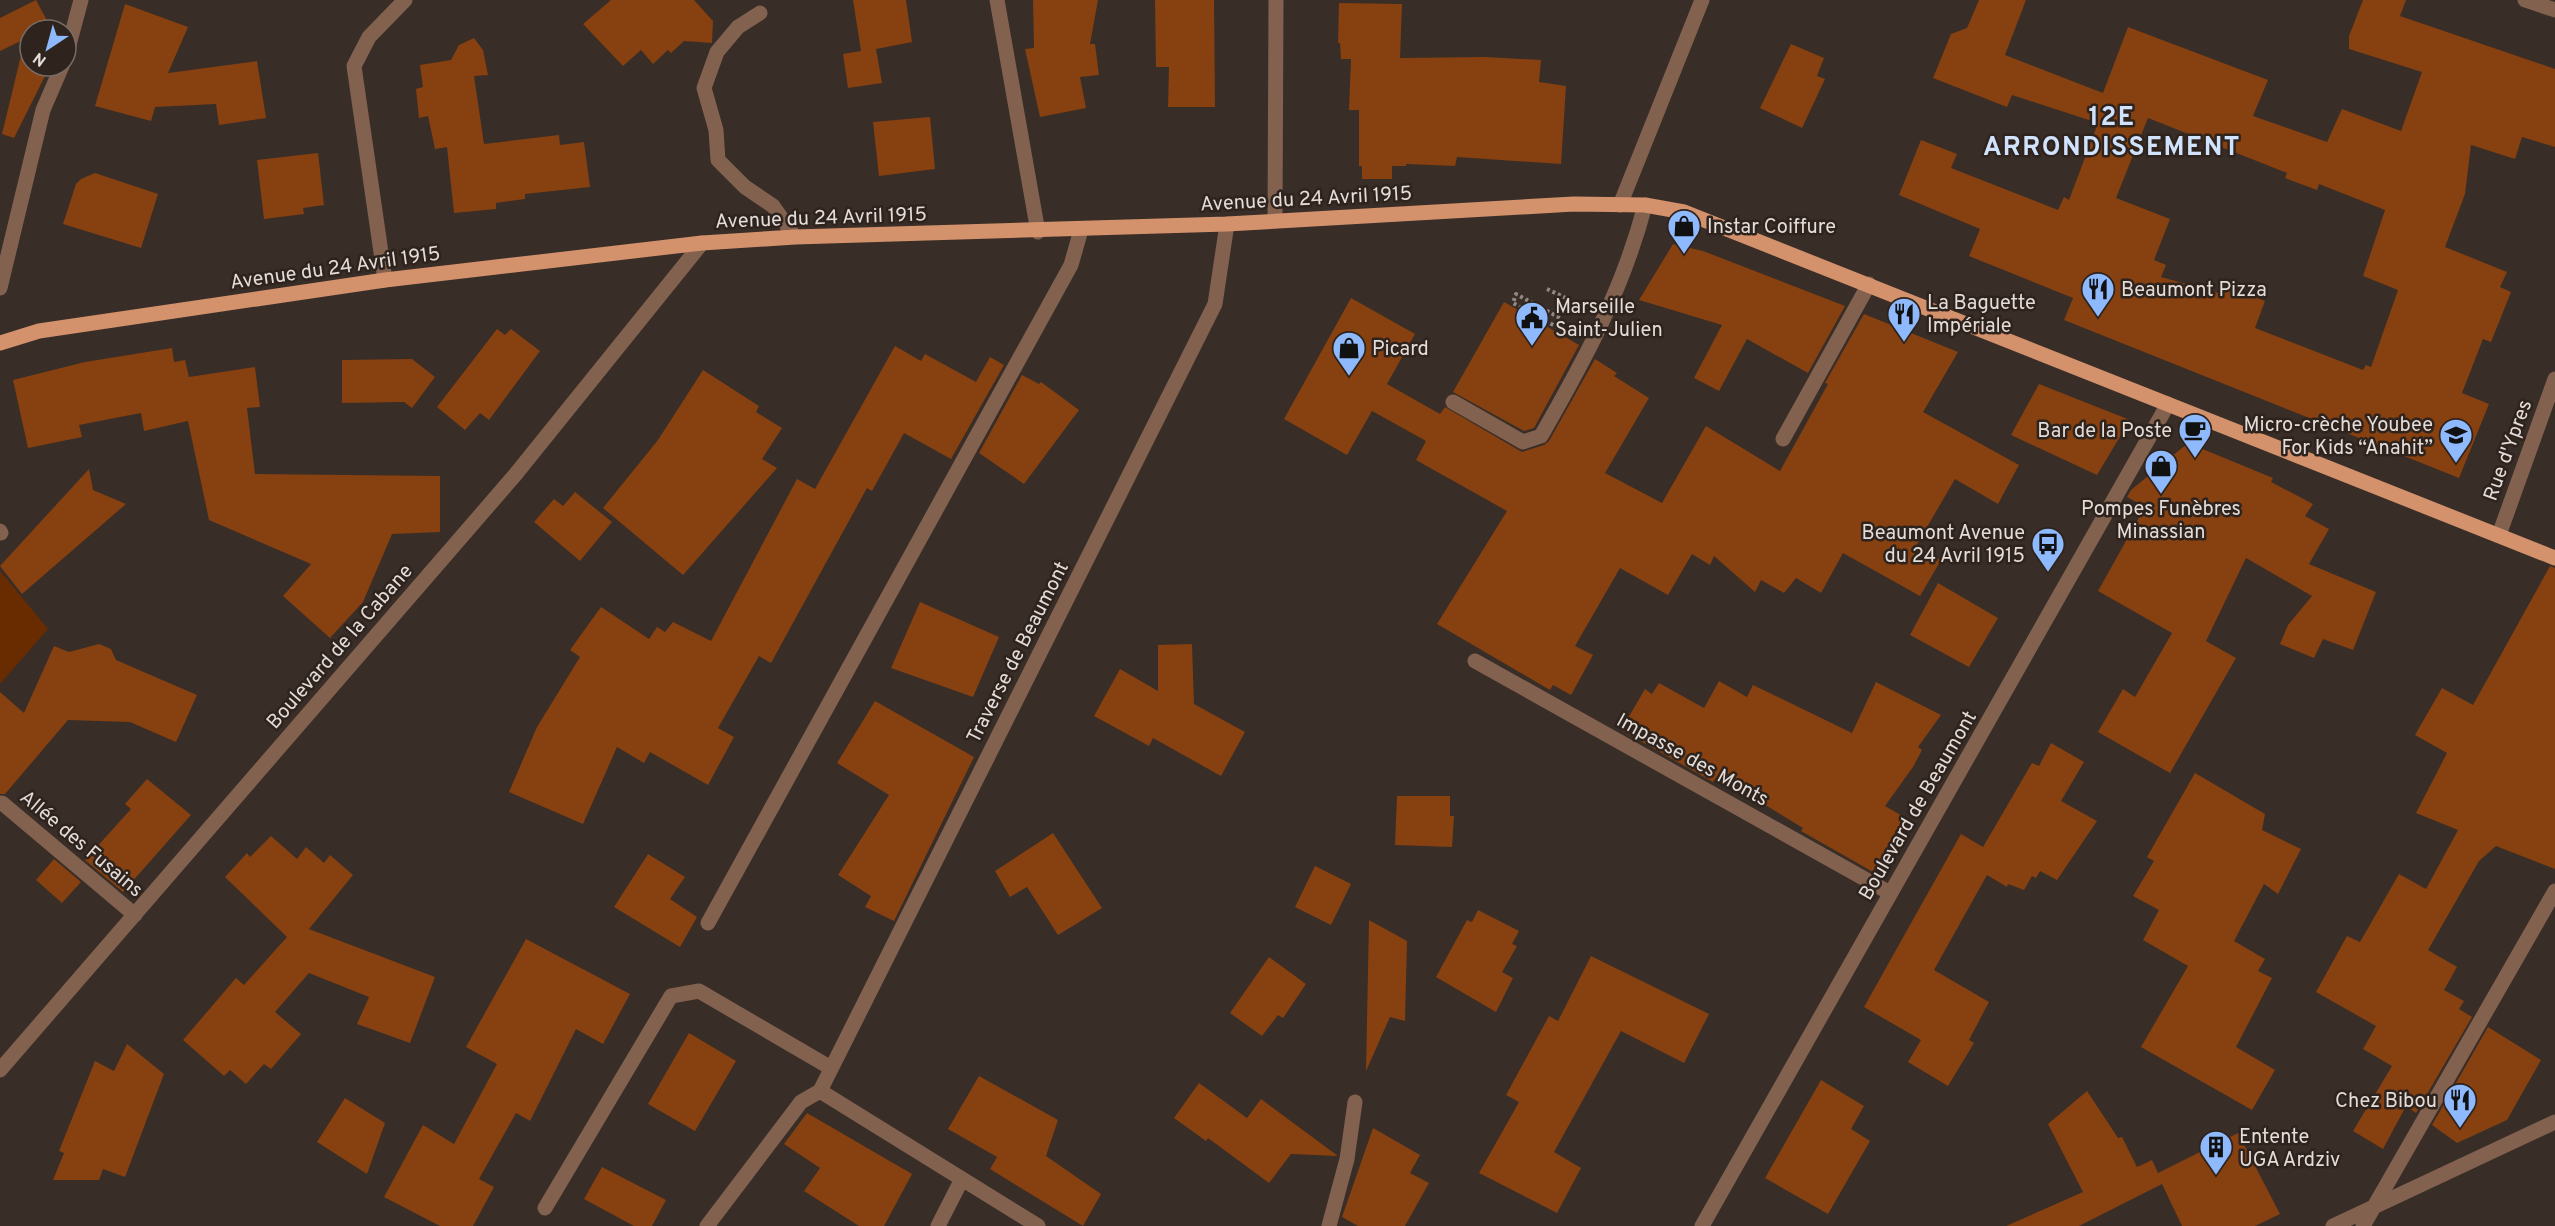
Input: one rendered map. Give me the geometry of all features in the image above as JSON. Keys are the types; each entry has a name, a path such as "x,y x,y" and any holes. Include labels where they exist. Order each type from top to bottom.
{"main road":[{"name":"Avenue du 24 Avril 1915","path":"0,343 39,331 385,280 702,243 795,237 1038,232 1227,224 1557,204 1645,206 1684,212 2555,558"}],"street":[{"path":"76,18 81,0"},
{"path":"385,280 354,66 369,37 405,0"},
{"path":"997,0 1038,232"},
{"path":"1275,221 1276,0"},
{"path":"1620,204 1702,0"},
{"path":"2526,0 2555,10"},
{"path":"760,13 738,27 717,52 704,88 716,130 718,160 745,187 773,206 795,237"},
{"path":"0,288 43,110 57,78"},
{"path":"1453,402 1523,442 1541,436 1592,346 1633,250 1645,206"},
{"name":"Traverse de Beaumont","path":"820,1091 1215,304 1227,224"},
{"path":"708,923 863,637 1071,265 1082,230"},
{"name":"Boulevard de la Cabane","path":"0,1070 515,475 702,243"},
{"path":"1783,439 1869,284"},
{"name":"Rue d'Ypres","path":"2499,535 2555,379"},
{"name":"Boulevard de Beaumont","path":"1702,1226 2168,404"},
{"name":"Impasse des Monts","path":"1476,661 1890,893"},
{"name":"Allée des Fusains","path":"2,803 135,915"},
{"path":"2363,1226 2555,891"},
{"path":"545,1208 671,996 699,991 831,1068"},
{"path":"706,1226 801,1102 820,1091 1038,1226"},
{"path":"1329,1226 1347,1159 1354,1102"},
{"path":"2333,1226 2555,1122"},
{"path":"938,1226 962,1179"}],"path":[{"path":"1546,290 1568,299 1558,317 1516,294 1513,303 1592,346"}],"shaded area":[{"path":"0,571 48,629 0,684"}],"building":[{"path":"36,0 46,18 18,18 18,42 0,51 0,18"},
{"path":"611,0 694,0 713,21 712,43 684,41 671,53 668,50 653,64 641,50 623,66 583,24"},
{"path":"853,0 906,0 912,42 876,49 882,83 848,88 843,54 861,51"},
{"path":"1033,0 1098,0 1090,44 1095,44 1099,75 1080,77 1086,108 1040,117 1025,49 1034,48"},
{"path":"1155,0 1214,0 1215,107 1168,107 1169,67 1156,67"},
{"path":"1979,0 2026,0 2005,55 2103,93 2128,27 2268,80 2253,116 2327,142 2342,109 2401,131 2422,72 2349,49 2349,36 2363,0 2406,0 2400,16 2555,69 2555,147 2522,137 2515,159 2471,145 2465,194 2445,247 2507,272 2500,287 2511,292 2491,342 2483,339 2462,393 2489,404 2459,478 2064,320 2073,298 1969,256 1980,229 1899,195 1921,140 1957,154 1951,168 2058,210 2064,197 2069,200 2098,123 2012,95 2007,107 1933,78 1951,34 1967,28","holes":["2148,118 2287,173 2285,178 2317,190 2319,184 2385,210 2363,276 2398,290 2371,367 2366,365 2363,370 2255,328 2265,301 2225,286 2222,294 2161,277 2166,265 2154,260 2170,219 2116,198"]},
{"path":"1339,3 1402,4 1400,58 1485,57 1541,60 1539,82 1566,86 1561,164 1457,157 1455,166 1406,164 1406,166 1392,166 1392,179 1362,179 1362,166 1359,166 1359,110 1349,110 1351,59 1341,59 1340,43 1338,43"},
{"path":"125,4 188,27 168,73 257,61 266,118 219,125 216,104 155,107 151,121 95,106"},
{"path":"474,38 483,50 488,75 474,76 484,144 559,135 560,145 584,142 590,187 525,194 525,199 496,203 496,209 454,213 447,147 435,149 428,116 419,118 416,89 423,87 420,65 451,60 459,45"},
{"path":"1791,44 1824,58 1817,76 1825,79 1802,128 1760,108"},
{"path":"18,68 18,78 44,78 14,138 2,134"},
{"path":"930,117 935,169 879,176 873,122"},
{"path":"318,153 324,205 303,208 304,214 264,219 257,160"},
{"path":"95,173 158,194 141,248 63,224 76,184 81,179"},
{"path":"1673,244 1703,251 1845,306 1808,373 1747,339 1719,391 1694,378 1722,325 1639,300"},
{"path":"1351,298 1415,334 1387,384 1440,414 1445,407 1522,452 1544,445 1549,441 1595,359 1617,373 1614,376 1649,398 1605,473 1662,503 1706,426 1780,471 1828,384 1825,383 1864,314 1958,352 1923,412 2019,465 1998,504 1955,479 1916,546 1941,560 1920,596 1843,553 1821,593 1796,578 1784,593 1761,580 1755,592 1714,556 1710,565 1692,554 1668,595 1620,568 1575,646 1593,655 1571,695 1553,685 1550,690 1437,624 1507,511 1416,460 1426,441 1372,411 1347,455 1284,419"},
{"path":"1504,302 1579,345 1534,428 1524,431 1453,392"},
{"path":"497,329 505,335 511,329 540,351 489,420 480,413 465,430 437,407"},
{"path":"895,346 921,361 925,354 976,382 990,357 1004,365 951,459 904,433 872,491 867,488 771,663 759,656 718,728 734,737 708,785 650,752 644,763 617,747 583,824 509,792 537,727 580,657 570,650 601,607 649,639 657,627 665,632 673,622 711,641 797,479 815,489"},
{"path":"172,348 174,362 185,360 189,377 255,367 260,407 247,408 255,474 440,476 440,532 392,534 363,602 330,638 283,596 311,564 209,520 188,421 144,431 141,413 79,425 82,437 28,448 13,380 85,362"},
{"path":"412,359 435,377 412,408 404,402 342,403 342,360"},
{"path":"703,370 759,406 756,412 782,428 762,459 777,468 683,575 603,508 658,440"},
{"path":"1022,375 1039,384 1041,382 1079,410 1024,484 979,453"},
{"path":"2039,384 2130,420 2097,475 2011,435"},
{"path":"2188,443 2273,478 2271,482 2313,504 2305,516 2329,529 2309,564 2376,592 2353,650 2323,639 2314,658 2280,644 2288,625 2312,596 2246,558 2206,641 2236,658 2170,773 2098,732 2123,689 2135,697 2172,633 2098,591 2145,507 2127,497 2131,490"},
{"path":"89,469 93,490 126,504 22,594 0,566"},
{"path":"575,492 612,522 580,561 534,522 554,499 563,506"},
{"path":"2550,566 2555,568 2555,869 2496,846 2479,861 2428,950 2457,967 2444,990 2464,1001 2459,1009 2472,1017 2416,1113 2406,1106 2383,1149 2353,1131 2392,1066 2363,1049 2376,1026 2316,992 2347,936 2360,942 2399,874 2426,889 2458,830 2416,813 2447,753 2415,735 2442,688 2473,705"},
{"path":"1938,583 1998,618 1969,667 1910,635"},
{"path":"920,602 999,637 973,697 891,668"},
{"path":"99,644 111,649 116,660 197,695 176,742 130,722 68,720 5,794 0,794 0,692 24,713 54,646 69,652"},
{"path":"1192,644 1194,704 1245,732 1221,776 1153,738 1149,746 1094,716 1120,669 1158,691 1158,645"},
{"path":"1719,681 1747,697 1753,685 1852,733 1876,682 1941,715 1918,747 1922,750 1913,767 1885,806 1904,817 1873,872 1801,831 1803,828 1767,806 1759,805 1752,797 1716,778 1713,782 1621,730 1645,689 1652,694 1659,683 1704,708"},
{"path":"875,701 974,757 894,921 865,907 871,896 838,875 889,795 837,763"},
{"path":"2051,743 2084,762 2061,801 2097,821 2057,880 2040,871 2036,878 2032,876 2024,890 2008,884 2007,887 1987,875 1934,970 1989,1002 1969,1040 1974,1043 1948,1086 1908,1062 1921,1040 1864,1007 1961,834 1983,847 2032,763 2039,766"},
{"path":"2195,773 2265,814 2262,830 2301,849 2278,894 2264,884 2234,941 2265,959 2258,971 2272,978 2236,1047 2275,1070 2252,1110 2141,1047 2188,966 2143,940 2159,910 2133,896 2154,861 2147,857"},
{"path":"147,779 191,815 123,892 85,860 131,809 125,804"},
{"path":"1397,796 1450,796 1450,816 1454,816 1452,847 1395,845"},
{"path":"1053,833 1102,908 1058,935 1027,887 1010,897 995,871"},
{"path":"271,836 297,859 306,847 324,863 330,855 353,875 309,929 435,977 410,1043 357,1024 369,997 309,973 275,1012 301,1034 271,1069 264,1064 246,1084 230,1070 224,1076 183,1040 236,978 244,985 287,937 225,877 247,853 250,857"},
{"path":"648,854 685,877 670,899 697,917 680,947 614,907"},
{"path":"54,859 81,882 62,903 36,880"},
{"path":"1315,866 1351,884 1331,925 1295,907"},
{"path":"1478,910 1519,931 1512,944 1517,946 1502,972 1513,978 1496,1012 1436,977 1467,920 1472,922"},
{"path":"1369,920 1407,941 1405,1021 1390,1017 1366,1071"},
{"path":"526,939 630,994 603,1044 576,1029 530,1121 516,1113 479,1179 494,1187 473,1226 440,1226 384,1197 423,1125 454,1144 497,1064 466,1047"},
{"path":"1591,956 1709,1014 1684,1063 1621,1031 1554,1152 1581,1168 1557,1213 1479,1173 1519,1102 1506,1095 1549,1016 1558,1021"},
{"path":"1269,957 1306,984 1283,1018 1278,1015 1262,1036 1230,1013"},
{"path":"2488,1027 2541,1060 2507,1120 2457,1143 2432,1125"},
{"path":"689,1033 736,1061 695,1131 648,1104"},
{"path":"127,1044 164,1074 125,1177 103,1169 99,1180 53,1180 64,1153 59,1151 95,1061 114,1071"},
{"path":"979,1076 1058,1120 1046,1156 1101,1194 1083,1226 990,1169 997,1157 948,1129"},
{"path":"1821,1080 1864,1106 1851,1129 1870,1141 1828,1214 1765,1178"},
{"path":"1199,1083 1247,1118 1261,1099 1338,1156 1291,1154 1269,1183 1208,1138 1206,1141 1174,1118"},
{"path":"2087,1091 2118,1138 2122,1137 2137,1167 2152,1160 2158,1173 2238,1133 2280,1214 2255,1226 2182,1226 2162,1184 2079,1226 2006,1226 2083,1192 2048,1124"},
{"path":"345,1098 385,1123 367,1174 317,1142"},
{"path":"807,1113 912,1174 884,1226 859,1226 804,1191 820,1168 784,1144"},
{"path":"1373,1128 1420,1155 1410,1173 1429,1183 1405,1226 1358,1226 1342,1217"},
{"path":"602,1167 666,1200 652,1226 634,1226 584,1199"}],"place":[{"name":"Instar Coiffure","path":"1684,255"},
{"name":"Beaumont Pizza","path":"2098,318"},
{"name":"La Baguette Impériale","path":"1904,343"},
{"name":"Marseille Saint-Julien","path":"1532,347"},
{"name":"Picard","path":"1349,377"},
{"name":"Bar de la Poste","path":"2195,459"},
{"name":"Micro-crèche Youbee For Kids “Anahit”","path":"2456,464"},
{"name":"Pompes Funèbres Minassian","path":"2161,495"},
{"name":"Beaumont Avenue du 24 Avril 1915","path":"2048,573"},
{"name":"Chez Bibou","path":"2460,1129"},
{"name":"Entente UGA Ardziv","path":"2216,1176"}],"district":[{"name":"12E ARRONDISSEMENT","path":"2112,131"}]}
